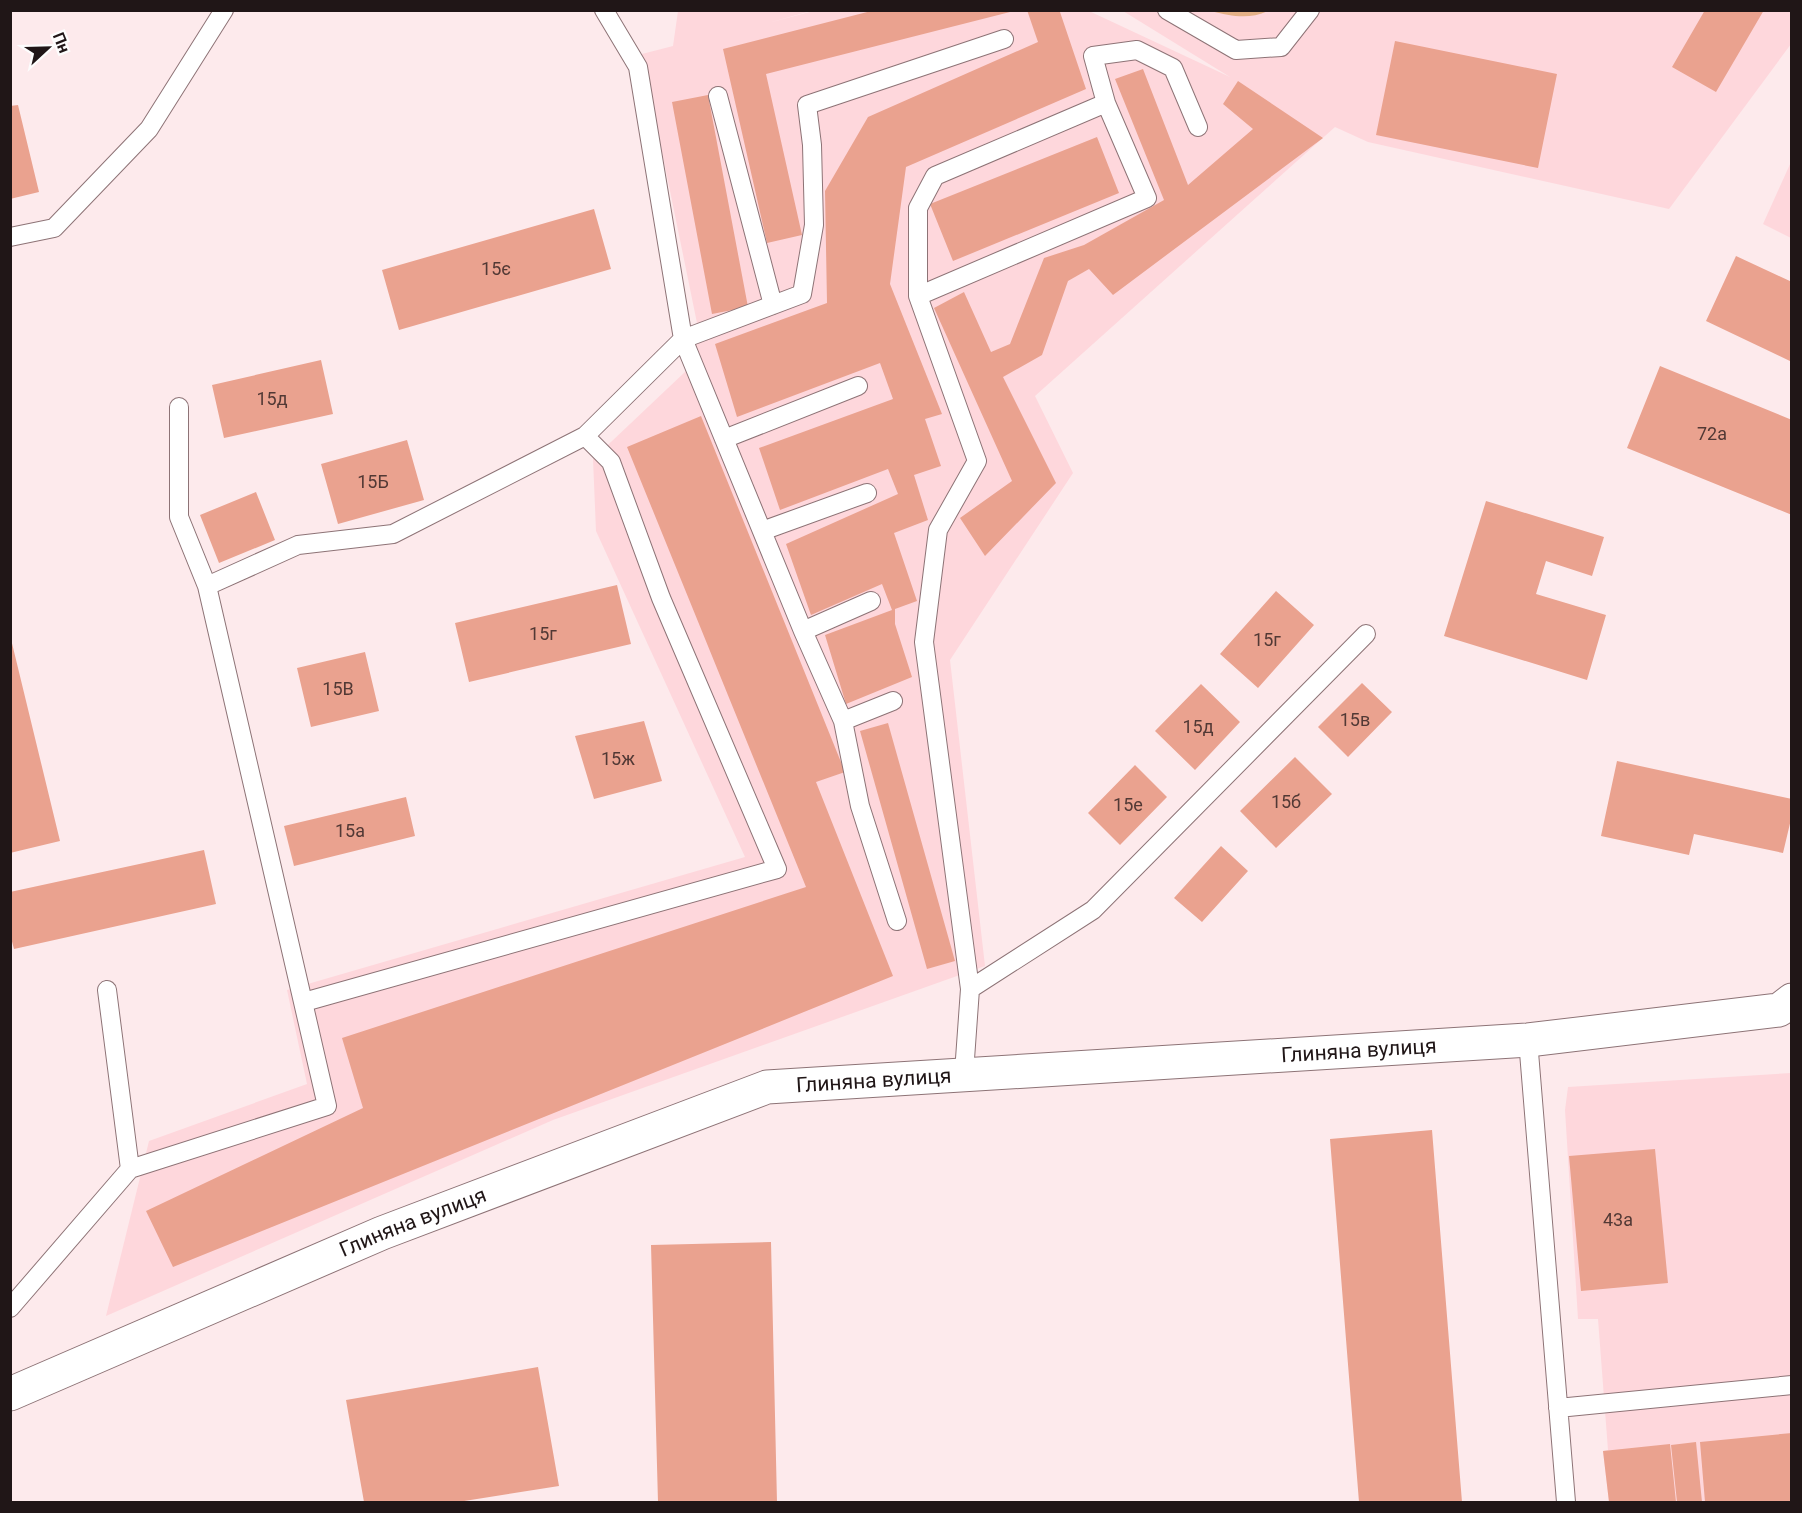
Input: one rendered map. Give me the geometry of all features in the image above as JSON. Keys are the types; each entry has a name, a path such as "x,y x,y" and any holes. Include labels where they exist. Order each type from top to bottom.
{"street":[{"name":"Глиняна вулиця","path":"10,1394 382,1233 767,1087 964,1073 1528,1040 1787,1009"}],"lane":[{"path":"10,237 54,228 150,129 224,10"},
{"path":"604,10 639,67 683,339 803,631 843,721 860,806 897,921"},
{"path":"1167,10 1236,50 1281,47 1310,10"},
{"path":"207,586 298,545 393,534 585,436 683,339 802,294 814,225 812,145 807,105 1004,39"},
{"path":"918,296 1147,198 1106,103 1093,56 1137,50 1173,68 1198,127"},
{"path":"718,96 773,305"},
{"path":"964,1073 970,989 924,642 938,530 977,461 918,296 918,207 935,176 1106,103"},
{"path":"724,439 858,386"},
{"path":"10,1308 130,1169 327,1106 207,586 179,518 179,407"},
{"path":"304,1002 777,869 661,598 611,462 585,436"},
{"path":"762,531 867,493"},
{"path":"803,631 871,601"},
{"path":"970,989 1094,910 1366,634"},
{"path":"843,721 893,701"},
{"path":"107,990 130,1169"},
{"path":"1528,1040 1566,1503"},
{"path":"1558,1408 1791,1385"}],"shaded area":[{"path":"817,10 1089,11 1230,77 1123,11 1791,11 1791,44 1669,209 1368,142 1335,127 1035,396 1073,473 950,660 985,966 553,1120 106,1316 149,1141 307,1084 287,990 745,857 596,531 593,459 686,371 697,323 642,54 673,46 678,11 811,11 768,23"},
{"path":"1268,10 1261,14 1247,16 1233,16 1210,11"},
{"path":"1791,162 1792,238 1763,224"},
{"path":"1791,1073 1791,1502 1609,1502 1603,1451 1608,1450 1598,1319 1578,1319 1565,1110 1568,1087"}],"building":[{"path":"875,10 1014,11 766,74 802,235 767,243 723,49"},
{"path":"1027,10 1060,12 1086,89 906,167 890,284 942,414 925,419 941,466 914,475 928,520 894,533 917,601 895,609 895,624 912,677 846,704 825,635 892,610 882,584 811,615 786,544 898,494 888,469 780,510 759,448 893,399 880,363 737,417 715,344 827,303 825,191 868,117 1038,42"},
{"path":"1705,10 1764,10 1716,92 1672,67"},
{"path":"1395,41 1557,74 1538,168 1376,135"},
{"path":"1143,69 1188,185 1253,129 1223,104 1238,81 1323,138 1113,295 1089,269 1068,281 1042,355 1003,377 1056,483 985,556 960,518 1012,481 934,308 964,292 991,352 1010,344 1044,258 1084,245 1164,200 1115,79"},
{"path":"708,95 748,307 712,314 672,102"},
{"path":"18,105 39,192 10,199 10,106"},
{"path":"1097,137 1119,193 953,261 930,204"},
{"path":"594,209 611,269 399,330 382,270"},
{"path":"1736,256 1792,282 1792,362 1706,321"},
{"path":"321,360 333,414 224,438 212,385"},
{"path":"1660,366 1792,420 1792,515 1627,448"},
{"path":"701,416 845,772 816,782 893,976 173,1267 146,1211 363,1108 342,1038 806,887 627,447"},
{"path":"407,440 424,500 338,524 321,464"},
{"path":"256,492 275,540 219,563 200,515"},
{"path":"1486,501 1604,537 1592,576 1546,561 1536,594 1606,615 1587,680 1444,636"},
{"path":"617,585 631,644 469,682 455,623"},
{"path":"1276,591 1314,625 1258,688 1220,654"},
{"path":"10,635 60,841 10,853"},
{"path":"365,652 379,711 311,727 297,668"},
{"path":"1362,683 1392,712 1348,757 1318,727"},
{"path":"1201,684 1240,722 1195,770 1155,731"},
{"path":"644,721 662,781 594,799 575,736"},
{"path":"888,723 955,961 927,969 860,731"},
{"path":"1295,757 1332,794 1276,848 1240,811"},
{"path":"1617,761 1792,799 1792,815 1783,853 1694,834 1689,855 1601,836"},
{"path":"1135,765 1167,797 1120,845 1088,813"},
{"path":"406,797 415,836 294,866 284,826"},
{"path":"1221,846 1248,871 1202,922 1174,898"},
{"path":"204,850 216,904 14,949 10,934 10,892"},
{"path":"1432,1130 1462,1502 1359,1502 1330,1139"},
{"path":"1655,1149 1668,1283 1581,1291 1569,1156"},
{"path":"771,1242 777,1502 658,1502 651,1245"},
{"path":"538,1367 559,1486 458,1502 364,1502 346,1400"},
{"path":"1792,1433 1792,1502 1705,1502 1700,1442"},
{"path":"1696,1442 1702,1502 1677,1502 1671,1445"},
{"path":"1670,1444 1676,1502 1609,1502 1603,1451"}]}
